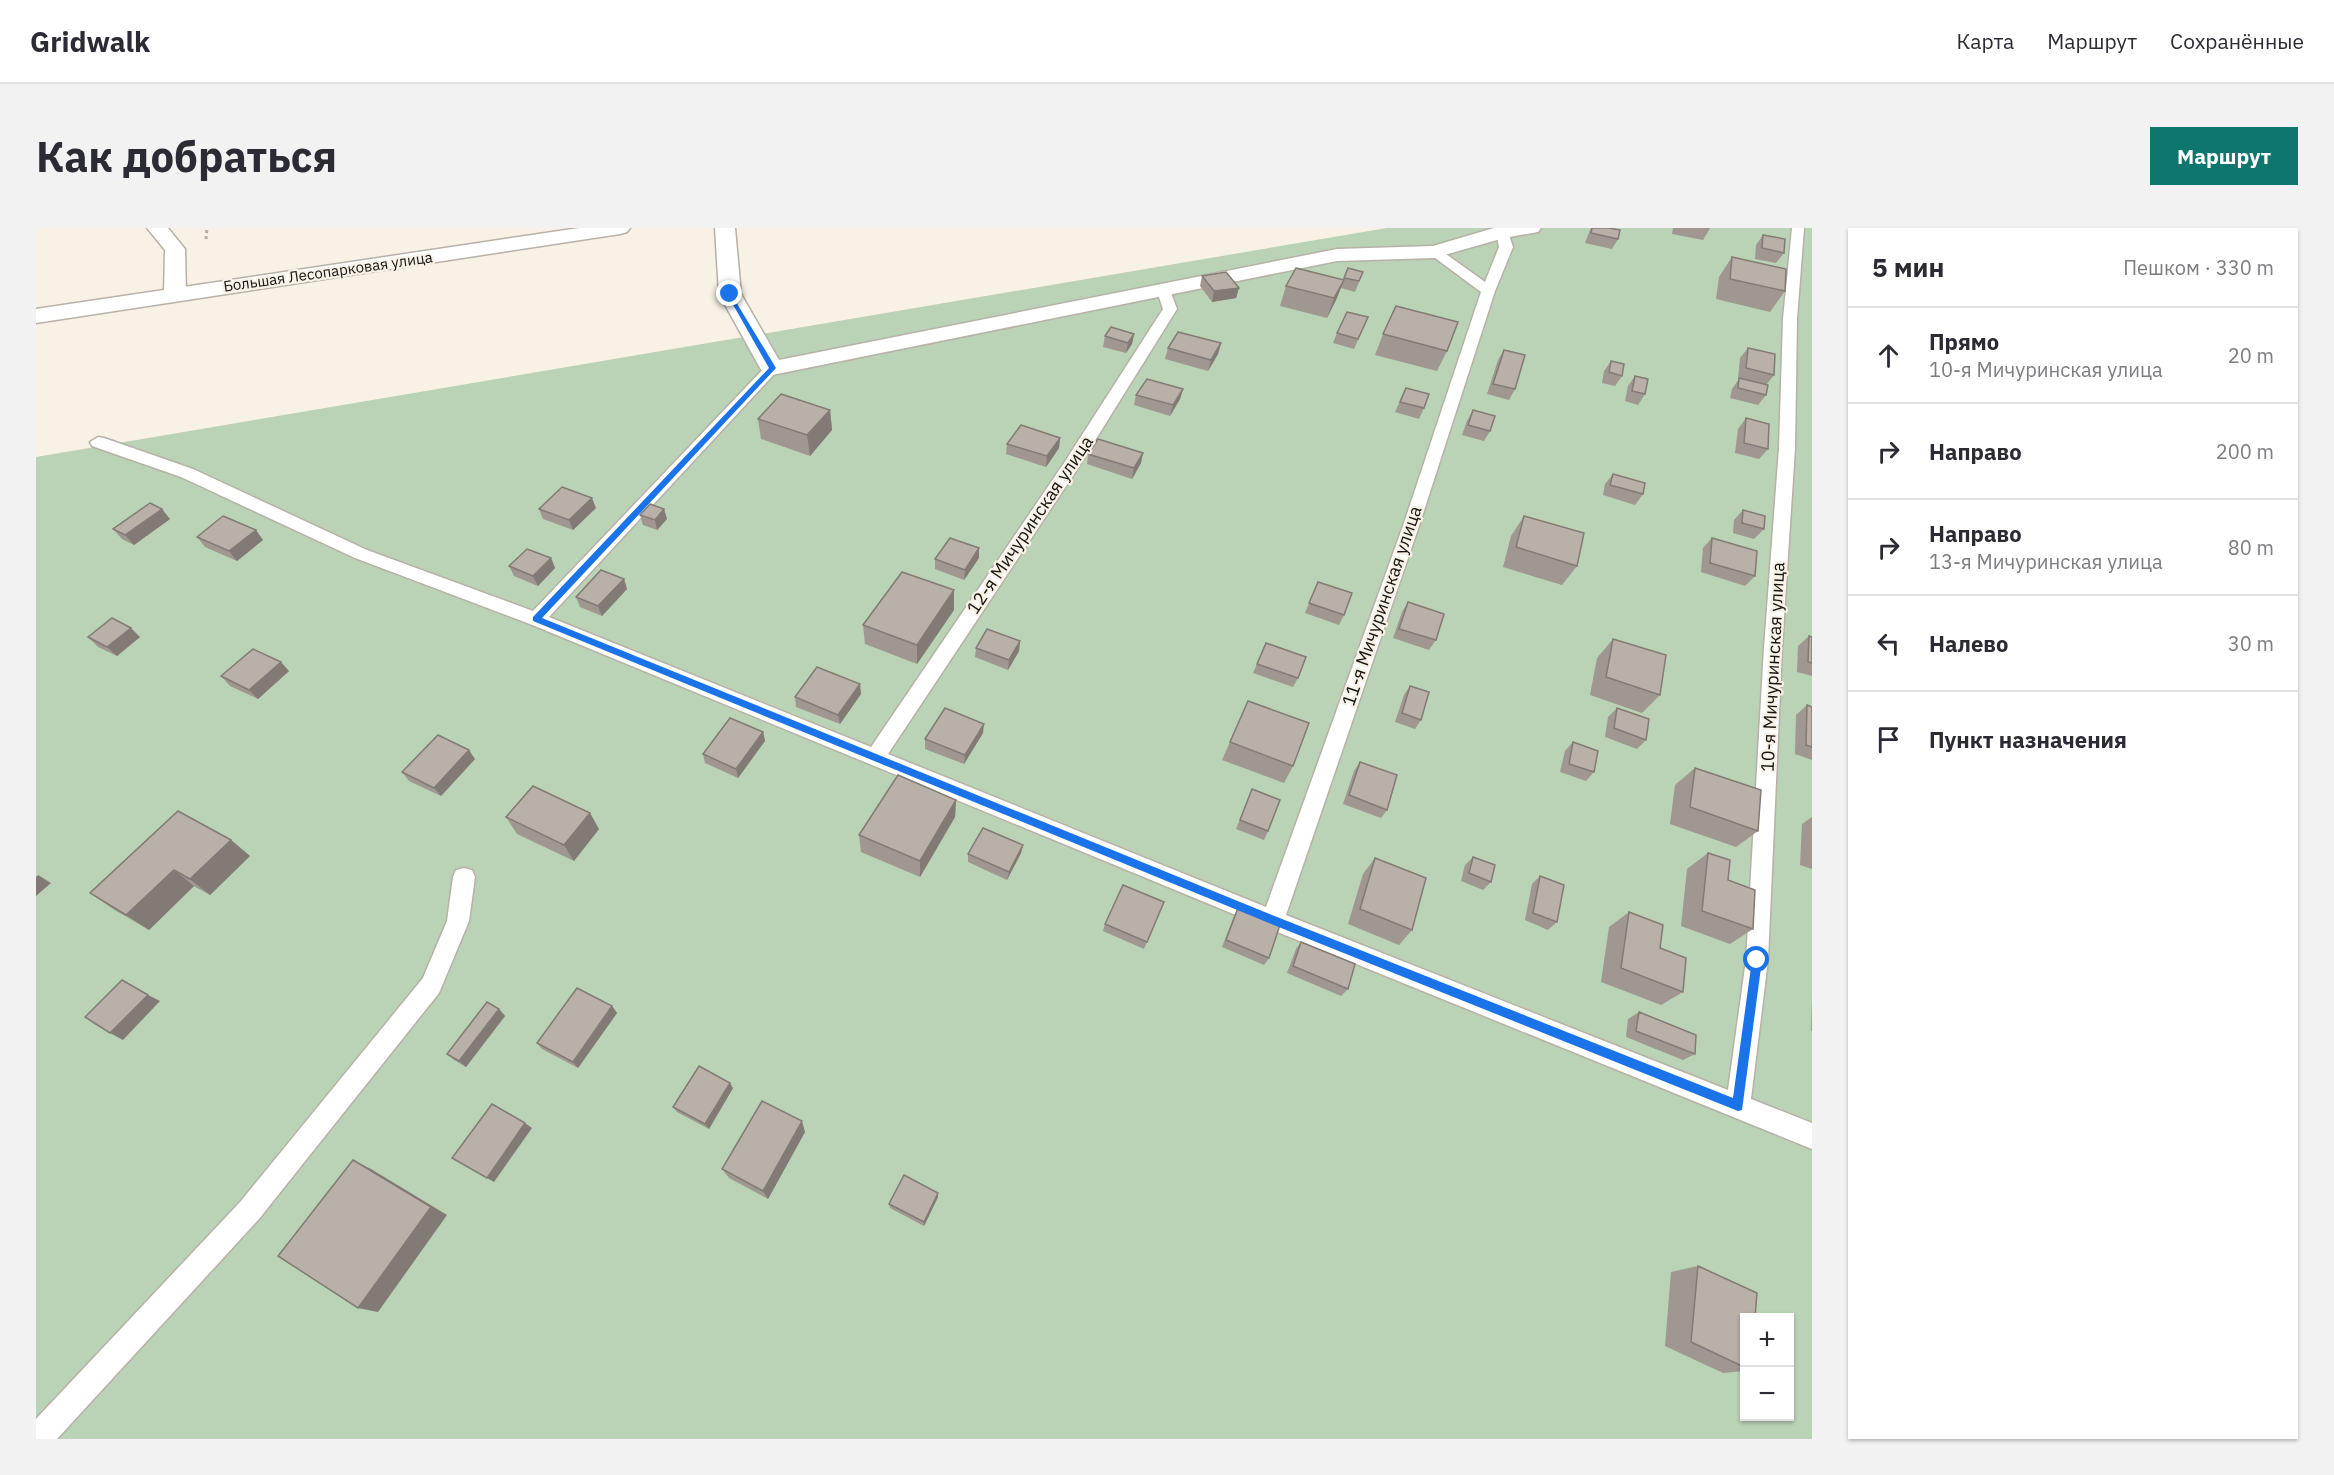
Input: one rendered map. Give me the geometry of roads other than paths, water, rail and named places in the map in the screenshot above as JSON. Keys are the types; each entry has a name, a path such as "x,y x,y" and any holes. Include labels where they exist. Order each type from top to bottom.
{"street":[{"path":"157,228 175,249 175,294"},
{"name":"Большая Лесопарковая улица","path":"36,316 620,228"},
{"path":"725,228 730,294 772,368 1337,255 1434,252 1502,232 1531,228"}],"lane":[{"name":"10-я Мичуринская улица","path":"1738,1106 1757,960 1786,448 1790,319 1798,228"},
{"name":"11-я Мичуринская улица","path":"1273,920 1412,523 1488,291 1506,247 1502,232"},
{"path":"1434,252 1488,291"},
{"name":"12-я Мичуринская улица","path":"875,758 1070,467 1170,309 1163,288"},
{"path":"536,619 772,368"},
{"path":"98,442 187,473 360,554 536,619 1273,920 1812,1136"},
{"path":"37,1439 250,1210 431,985 458,921 464,877"}]}
